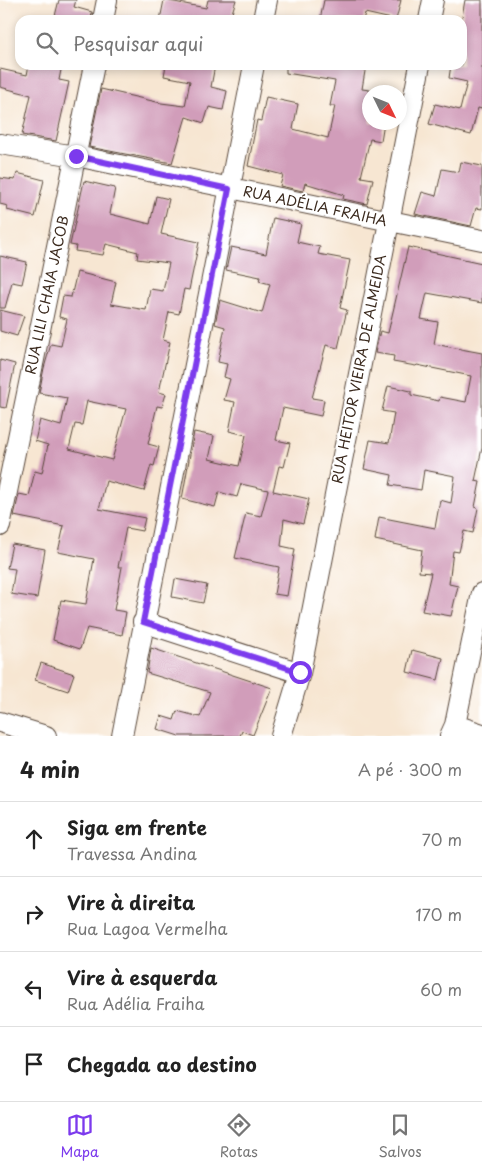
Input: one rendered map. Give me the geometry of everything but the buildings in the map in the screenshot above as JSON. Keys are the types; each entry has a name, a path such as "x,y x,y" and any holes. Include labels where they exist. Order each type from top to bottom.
{"street":[{"path":"104,15 107,0"},
{"path":"264,15 267,0"},
{"path":"430,15 433,0"},
{"name":"RUA LILI CHAIA JACOB","path":"0,526 93,70"},
{"path":"122,736 253,70"},
{"name":"RUA HEITOR VIEIRA DE ALMEIDA","path":"281,736 300,672 387,221 419,70"},
{"name":"RUA ADÉLIA FRAIHA","path":"0,144 76,156 482,240"},
{"path":"482,593 452,731 482,734"},
{"path":"143,622 300,672"},
{"path":"0,722 46,736"}],"route":[{"path":"76,156 229,189 143,622 300,672"}]}
